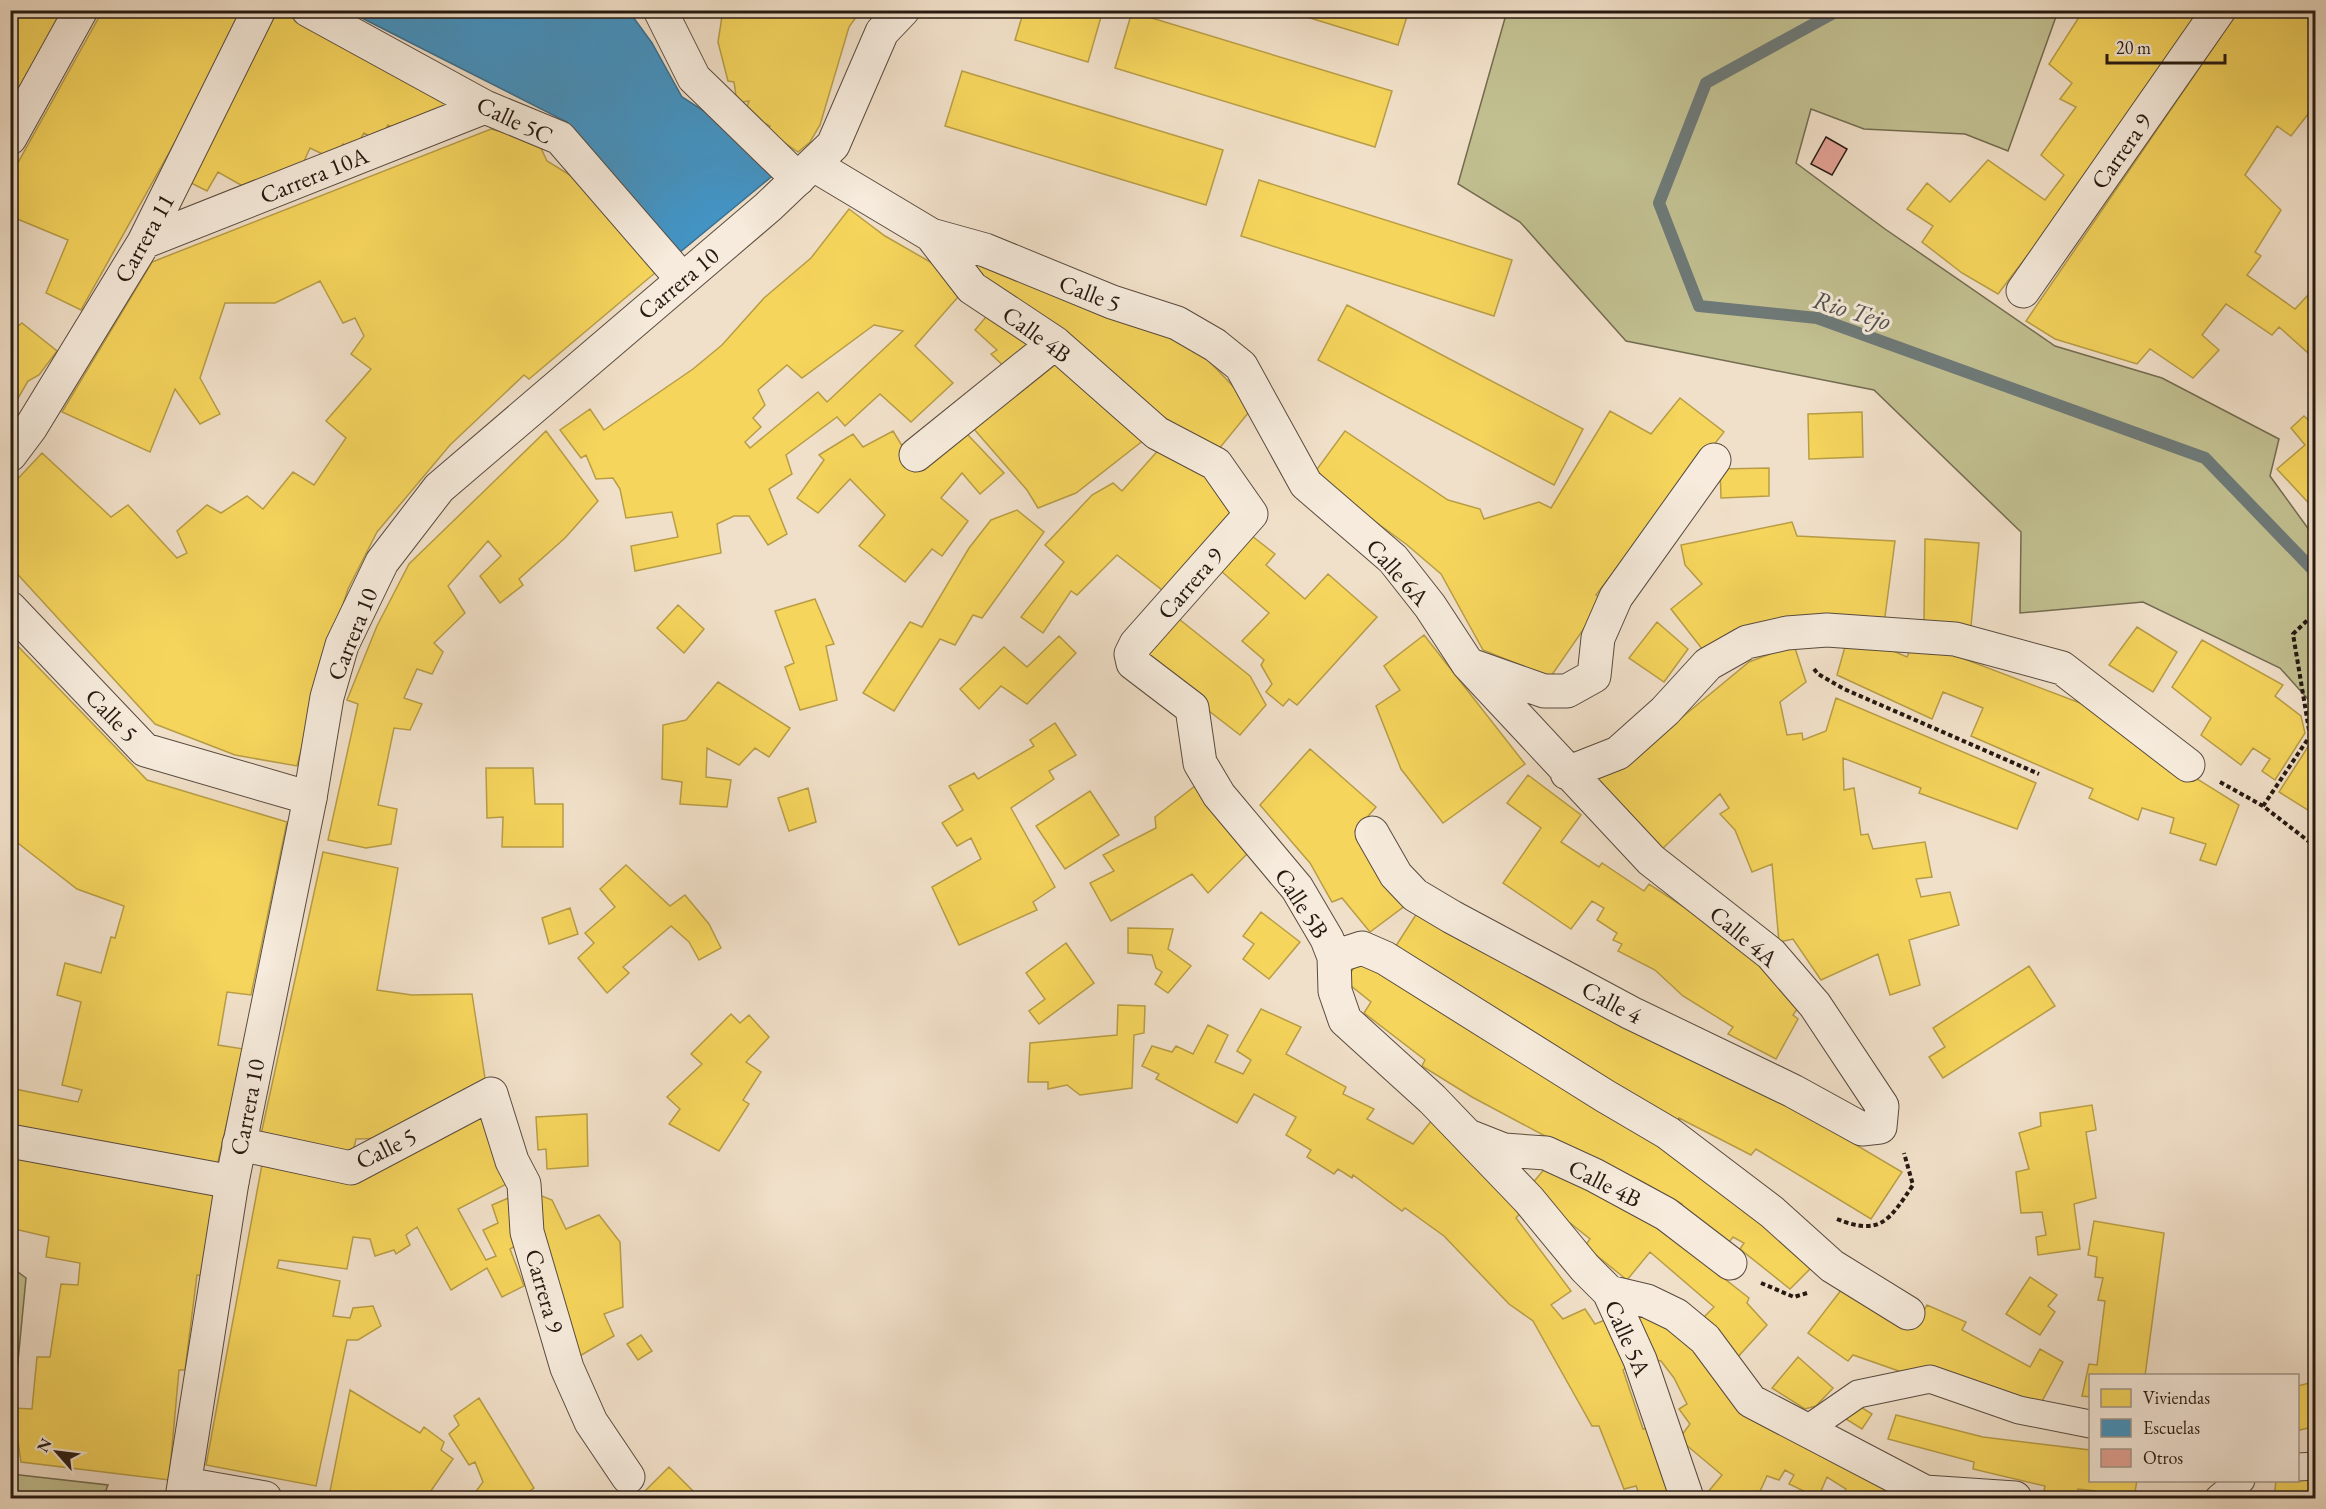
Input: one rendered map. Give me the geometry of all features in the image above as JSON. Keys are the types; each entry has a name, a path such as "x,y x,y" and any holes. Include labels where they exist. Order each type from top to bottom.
{"street":[{"path":"10,138 81,10"},
{"name":"Carrera 11","path":"10,455 31,427 144,242 259,10"},
{"name":"Calle 5C","path":"308,10 485,107 560,138 682,279"},
{"name":"Calle 4B","path":"660,10 694,78 806,172 930,235 972,288 1056,343 1157,433 1215,464 1251,514"},
{"name":"Carrera 10","path":"184,1491 232,1182 310,798 327,698 342,645 382,562 439,488 806,172 833,145 882,32 903,10"},
{"name":"Carrera 9","path":"2023,291 2219,10"},
{"name":"Carrera 10A","path":"144,242 485,107"},
{"name":"Calle 5","path":"930,235 985,250 1112,302 1177,323 1215,345 1241,366"},
{"path":"916,454 1056,343"},
{"name":"Calle 6A","path":"1241,366 1306,484 1393,559 1430,606 1468,664 1567,773"},
{"path":"1468,664 1544,691 1567,691 1594,676 1598,638 1616,597 1714,460"},
{"name":"Carrera 9","path":"1131,654 1136,644 1251,514"},
{"name":"Calle 5","path":"10,608 145,750 310,798"},
{"path":"1567,773 1618,753 1665,711 1708,664 1747,642 1800,632 1827,630 1955,639 2062,668 2188,765"},
{"name":"Calle 5B","path":"1131,654 1133,663 1192,708 1200,763 1219,795 1297,888 1327,939 1334,957 1335,991 1345,1020 1432,1099 1529,1200"},
{"name":"Calle 4A","path":"1567,773 1651,860 1771,954 1815,1005 1882,1106 1881,1127"},
{"name":"Calle 4","path":"1372,833 1396,875 1415,895 1452,917 1631,1013 1793,1091 1862,1129 1881,1127"},
{"path":"1334,957 1362,948 1385,958 1668,1133 1772,1212 1832,1266 1908,1313"},
{"name":"Carrera 9","path":"491,1094 512,1161 524,1184 527,1232 567,1368 591,1422 628,1477"},
{"name":"Calle 5","path":"239,1144 351,1168 491,1094"},
{"name":"Calle 4B","path":"1466,1135 1504,1150 1546,1153 1594,1175 1666,1214 1730,1263"},
{"path":"10,1141 232,1182"},
{"name":"Calle 5A","path":"1529,1200 1585,1268 1609,1292 1640,1360 1688,1498"},
{"path":"1609,1292 1647,1301 1676,1315 1705,1339 1751,1401 1925,1492 2015,1498"},
{"path":"1806,1430 1858,1394 1930,1379 2019,1410 2089,1424"},
{"path":"2299,1467 2316,1466"},
{"path":"2219,1498 2239,1482"},
{"path":"184,1491 266,1498"}],"path":[{"path":"2263,806 2310,736 2293,633 2316,612"},
{"path":"1800,632 1810,663 1818,674 1844,689 2039,774"},
{"path":"2188,765 2263,806 2316,847"},
{"path":"1834,1217 1851,1225 1873,1228 1891,1217 1913,1185 1904,1153 1881,1127"},
{"path":"1730,1263 1771,1288 1794,1297 1813,1292 1832,1266"}],"shaded area":[{"path":"1507,11 2058,11 2008,151 1965,134 1864,129 1811,109 1796,163 1885,229 2055,346 2162,378 2279,439 2270,476 2315,538 2315,707 2280,668 2143,602 2020,613 2021,532 1874,390 1626,341 1520,222 1458,184"},
{"path":"11,1267 26,1278 11,1434"},
{"path":"11,1474 108,1485 103,1498 11,1498"}],"building: Viviendas":[{"path":"10,10 67,10 10,111"},
{"path":"103,10 241,10 198,101 81,310 46,293 68,240 10,216 10,177"},
{"path":"275,10 286,10 456,99 405,134 388,125 379,141 364,133 354,150 343,144 335,160 310,148 301,168 246,188 218,172 207,191 191,183"},
{"path":"723,10 861,10 849,27 820,125 810,142 798,152 768,131 770,126 745,112 749,101 737,103 734,82 728,81 718,42"},
{"path":"1024,10 1103,10 1088,62 1015,40"},
{"path":"1284,10 1409,10 1398,45"},
{"path":"2093,10 2203,10 2085,180 1998,294 1962,273 1922,242 1933,226 1907,209 1927,183 1950,202 1988,160 2045,200 2064,175 2041,155 2076,107 2060,99 2072,83 2049,64 2081,14 2088,18"},
{"path":"2239,10 2316,10 2316,104 2291,136 2277,126 2245,175 2281,210 2255,252 2261,256 2247,275 2295,309 2309,294 2316,299 2316,360 2279,327 2272,335 2226,304 2202,335 2219,350 2193,378 2150,349 2137,364 2055,339 2026,321"},
{"path":"1132,12 1392,91 1375,147 1115,68"},
{"path":"962,71 1223,150 1206,205 945,126"},
{"path":"491,129 538,142 547,161 609,199 662,267 529,379 524,375 450,445 377,532 348,589 324,662 297,766 235,755 155,724 10,566 10,487 42,453 111,517 128,505 177,558 187,553 177,531 207,505 221,513 247,496 263,509 293,472 314,485 346,438 326,421 371,369 351,354 364,336 355,318 343,323 320,281 275,303 225,303 200,378 220,414 200,424 175,389 150,452 62,412 152,262"},
{"path":"1259,180 1512,260 1494,316 1241,236"},
{"path":"849,209 885,236 932,263 1043,343 1011,373 991,354 997,350 975,330 986,317 958,297 915,346 953,383 911,422 880,394 845,426 837,417 786,455 792,474 769,489 787,534 768,545 749,516 734,516 717,524 721,553 635,571 631,546 678,537 672,512 626,518 620,489 613,478 596,479 586,455 581,458 560,430 590,409 604,430 693,369 722,345 764,298 811,258","holes":["874,325 903,331 827,402 818,392 750,448 745,442 761,427 753,418 765,405 758,390 787,365 802,378"]},
{"path":"982,255 1172,335 1205,357 1253,407 1218,450 1160,415 971,268"},
{"path":"1347,305 1583,429 1554,485 1318,360"},
{"path":"22,323 57,351 39,375 28,381 10,412 10,332"},
{"path":"1063,357 1149,436 1076,493 1038,508 1027,490 974,429"},
{"path":"1680,398 1724,432 1596,595 1603,601 1547,682 1520,665 1483,650 1441,574 1406,544 1312,476 1345,431 1448,500 1480,509 1484,519 1539,502 1551,508 1610,411 1651,434"},
{"path":"1862,412 1863,457 1809,459 1808,414"},
{"path":"2304,416 2316,427 2316,511 2277,469 2305,445 2291,428"},
{"path":"546,431 598,501 565,538 519,579 523,585 500,603 480,576 501,556 488,541 448,586 465,613 434,643 443,652 432,674 417,669 404,698 422,704 410,730 394,728 378,805 397,809 391,844 366,848 328,840 358,704 347,700 377,626 409,564"},
{"path":"893,431 915,467 967,434 1004,473 980,494 962,473 941,498 968,521 942,556 932,549 905,582 859,546 885,515 850,479 818,513 797,498 824,460 819,455 853,434 863,447"},
{"path":"1162,446 1211,473 1241,508 1166,593 1117,555 1077,595 1071,591 1043,633 1021,617 1064,562 1045,545 1092,495 1113,483 1122,491"},
{"path":"1769,468 1769,496 1721,498 1720,469"},
{"path":"1017,510 1044,532 982,618 973,615 955,645 940,639 894,711 863,693 910,622 922,627 969,548 991,520"},
{"path":"1792,522 1797,536 1895,541 1884,624 1811,616 1734,630 1703,650 1671,609 1702,584 1685,565 1681,545"},
{"path":"1252,536 1275,554 1266,565 1305,599 1328,574 1377,617 1297,705 1289,699 1283,706 1266,692 1272,684 1261,665 1264,660 1242,641 1269,613 1221,571"},
{"path":"1925,539 1979,543 1971,626 1924,621"},
{"path":"815,599 834,644 826,646 837,700 800,710 785,667 794,663 775,611"},
{"path":"678,605 704,629 684,653 657,628"},
{"path":"1179,619 1250,676 1266,705 1240,735 1143,660"},
{"path":"1657,622 1688,649 1664,682 1629,658"},
{"path":"2137,627 2177,652 2153,692 2109,665"},
{"path":"1424,635 1525,764 1443,823 1401,769 1376,706 1400,690 1384,666"},
{"path":"1059,636 1076,653 1027,704 1001,686 979,709 960,689 1004,647 1027,667"},
{"path":"10,638 147,780 287,822 251,995 227,992 218,1045 244,1049 216,1170 10,1128 10,1088 78,1102 82,1090 62,1085 81,1002 57,995 65,963 101,973 111,937 115,938 124,906 77,889 10,837"},
{"path":"2202,640 2283,685 2275,696 2301,716 2305,733 2275,780 2262,771 2270,759 2253,748 2241,765 2201,735 2211,718 2172,687"},
{"path":"1846,643 1891,650 1907,657 1911,648 1930,654 1933,647 2109,714 2189,774 2239,805 2216,865 2200,860 2206,844 2170,833 2174,818 2142,808 2138,820 2089,798 2093,789 1971,736 1983,708 1943,692 1932,719 1837,675"},
{"path":"1794,645 1806,682 1780,702 1787,735 1802,733 1803,740 1826,731 1836,698 2036,783 2017,829 1919,793 1921,788 1843,758 1844,790 1854,788 1861,835 1868,834 1873,849 1925,842 1932,877 1916,879 1921,897 1950,892 1959,925 1909,940 1920,985 1890,995 1878,954 1821,980 1793,939 1779,942 1772,864 1752,872 1735,830 1720,814 1729,808 1720,794 1659,852 1591,781 1669,728 1749,662"},
{"path":"718,682 790,728 769,757 755,748 739,765 707,748 706,777 731,780 727,807 680,804 682,782 662,779 663,725 686,720"},
{"path":"1055,723 1076,755 1049,771 1054,779 1011,808 1055,887 1033,902 1037,910 959,945 932,887 981,859 971,838 957,846 942,823 963,810 949,786 974,773 978,779 1034,746 1030,740"},
{"path":"2313,739 2316,740 2316,758 2309,768 2316,771 2314,814 2279,792"},
{"path":"1310,749 1376,807 1355,831 1406,905 1370,932 1342,898 1332,902 1310,863 1260,805"},
{"path":"486,768 533,768 535,804 563,804 563,847 502,847 503,817 487,818"},
{"path":"1528,775 1581,815 1561,842 1599,867 1602,863 1644,891 1649,884 1772,965 1804,998 1793,1015 1798,1019 1776,1059 1728,1034 1733,1027 1683,996 1655,970 1618,951 1622,944 1613,940 1617,933 1597,920 1604,908 1592,901 1571,929 1503,883 1541,828 1507,803"},
{"path":"1195,786 1252,849 1208,893 1192,874 1111,921 1090,883 1114,871 1103,855 1156,828 1155,817"},
{"path":"808,788 816,822 789,831 778,798"},
{"path":"1090,791 1119,835 1065,869 1036,826"},
{"path":"323,852 398,868 377,990 412,995 472,994 486,1085 387,1138 356,1139 352,1156 260,1139"},
{"path":"626,865 670,906 685,895 709,924 721,948 699,960 689,942 671,926 623,967 629,973 607,993 578,958 594,943 585,933 615,907 600,889"},
{"path":"570,908 578,934 549,944 542,918"},
{"path":"1419,910 1717,1063 1902,1172 1871,1219 1756,1149 1751,1155 1679,1118 1675,1123 1392,952"},
{"path":"1261,912 1300,942 1269,979 1243,959 1254,944 1243,936"},
{"path":"1128,928 1173,929 1168,949 1191,966 1168,993 1155,984 1162,972 1156,968 1152,955 1128,953"},
{"path":"1066,943 1094,983 1039,1024 1029,1011 1045,999 1026,973"},
{"path":"1362,956 1673,1151 1761,1221 1812,1267 1790,1289 1740,1249 1744,1243 1733,1237 1725,1247 1678,1210 1682,1204 1641,1181 1547,1137 1472,1097 1422,1066 1425,1060 1364,1013 1371,1002 1345,981"},
{"path":"2029,966 2055,1006 1943,1078 1929,1057 1945,1047 1933,1028"},
{"path":"1118,1005 1145,1006 1144,1033 1134,1035 1132,1088 1080,1095 1067,1085 1048,1089 1048,1082 1028,1082 1030,1043 1117,1035"},
{"path":"1261,1009 1301,1027 1286,1054 1346,1087 1343,1094 1374,1109 1367,1119 1413,1144 1432,1120 1524,1209 1516,1218 1571,1291 1551,1305 1563,1319 1585,1309 1595,1324 1605,1320 1630,1365 1623,1370 1643,1429 1652,1427 1679,1498 1641,1498 1636,1486 1624,1489 1599,1426 1592,1426 1533,1321 1509,1304 1444,1236 1405,1208 1402,1211 1353,1175 1352,1178 1338,1169 1334,1174 1307,1157 1311,1150 1286,1135 1296,1117 1254,1094 1237,1123 1156,1079 1159,1074 1142,1066 1152,1046 1172,1052 1176,1046 1193,1054 1208,1025 1228,1035 1215,1062 1243,1074 1251,1060 1237,1051"},
{"path":"731,1014 740,1023 749,1015 769,1037 746,1062 761,1072 743,1100 749,1104 719,1151 669,1124 680,1109 667,1097 702,1064 691,1054"},
{"path":"487,1105 514,1180 458,1209 486,1260 496,1256 483,1230 498,1223 492,1205 518,1194 525,1240 510,1249 524,1286 502,1297 487,1268 451,1290 417,1227 406,1235 410,1245 396,1254 394,1250 375,1256 370,1239 353,1237 347,1269 279,1260 277,1268 340,1281 333,1316 350,1318 353,1308 373,1306 381,1326 358,1340 347,1340 316,1486 206,1465 263,1159 377,1158"},
{"path":"2092,1105 2096,1130 2086,1132 2096,1198 2074,1204 2080,1249 2038,1255 2036,1237 2046,1235 2042,1212 2021,1213 2016,1172 2029,1169 2019,1133 2041,1126 2040,1113"},
{"path":"587,1114 588,1166 547,1169 546,1149 538,1150 536,1117"},
{"path":"10,1151 221,1185 203,1276 197,1275 185,1370 179,1370 169,1480 21,1462 13,1408 32,1409 37,1357 50,1357 61,1284 78,1285 80,1263 46,1257 49,1237 10,1228"},
{"path":"1547,1166 1661,1229 1749,1298 1747,1303 1767,1325 1735,1360 1701,1320 1714,1307 1650,1252 1627,1280 1585,1246 1590,1239 1570,1223 1564,1227 1531,1185"},
{"path":"529,1191 552,1200 566,1229 599,1215 620,1242 623,1307 604,1314 614,1336 578,1357"},
{"path":"2094,1221 2164,1233 2145,1374 2089,1374 2089,1397 2082,1396 2089,1364 2097,1365 2105,1301 2098,1300 2103,1278 2095,1277 2097,1257 2088,1255"},
{"path":"2030,1277 2057,1295 2048,1306 2055,1312 2040,1335 2006,1314"},
{"path":"1845,1285 1913,1329 1927,1305 1966,1322 1962,1330 2030,1367 2040,1349 2063,1362 2033,1418 1853,1355 1848,1361 1808,1333"},
{"path":"1626,1305 1649,1310 1920,1498 1855,1498 1845,1491 1846,1489 1827,1477 1818,1498 1789,1484 1794,1475 1785,1470 1779,1480 1767,1476 1757,1498 1703,1498 1722,1475 1679,1439 1690,1424 1679,1409 1687,1404 1674,1378 1661,1361 1655,1360"},
{"path":"641,1335 652,1351 638,1360 627,1344"},
{"path":"1798,1357 1833,1388 1816,1406 1805,1409 1772,1388"},
{"path":"2316,1381 2316,1426 2300,1430 2299,1428 2299,1386"},
{"path":"350,1390 420,1433 424,1427 444,1442 441,1450 453,1459 426,1498 342,1498 330,1491"},
{"path":"479,1398 534,1488 520,1498 471,1498 483,1482 475,1462 469,1465 449,1434 459,1425 454,1416"},
{"path":"1856,1404 1872,1414 1862,1429 1846,1419"},
{"path":"1896,1415 1983,1437 2089,1450 2089,1482 2137,1482 2134,1498 2107,1498 2095,1496 2095,1491 2078,1489 2077,1496 2044,1491 2045,1486 1973,1469 1974,1462 1888,1439"},
{"path":"669,1467 700,1498 644,1498 641,1495"},
{"path":"2299,1479 2316,1479 2316,1498 2274,1498 2276,1482 2299,1482"}],"building: Escuelas":[{"path":"346,10 628,10 652,43 682,97 726,125 776,173 679,253 567,122"}],"building: Otros":[{"path":"1826,137 1847,149 1832,175 1811,164"}],"waterway":[{"name":"Rio Tejo","path":"1839,10 1706,83 1659,203 1699,306 1817,318 2205,458 2316,573"}]}
